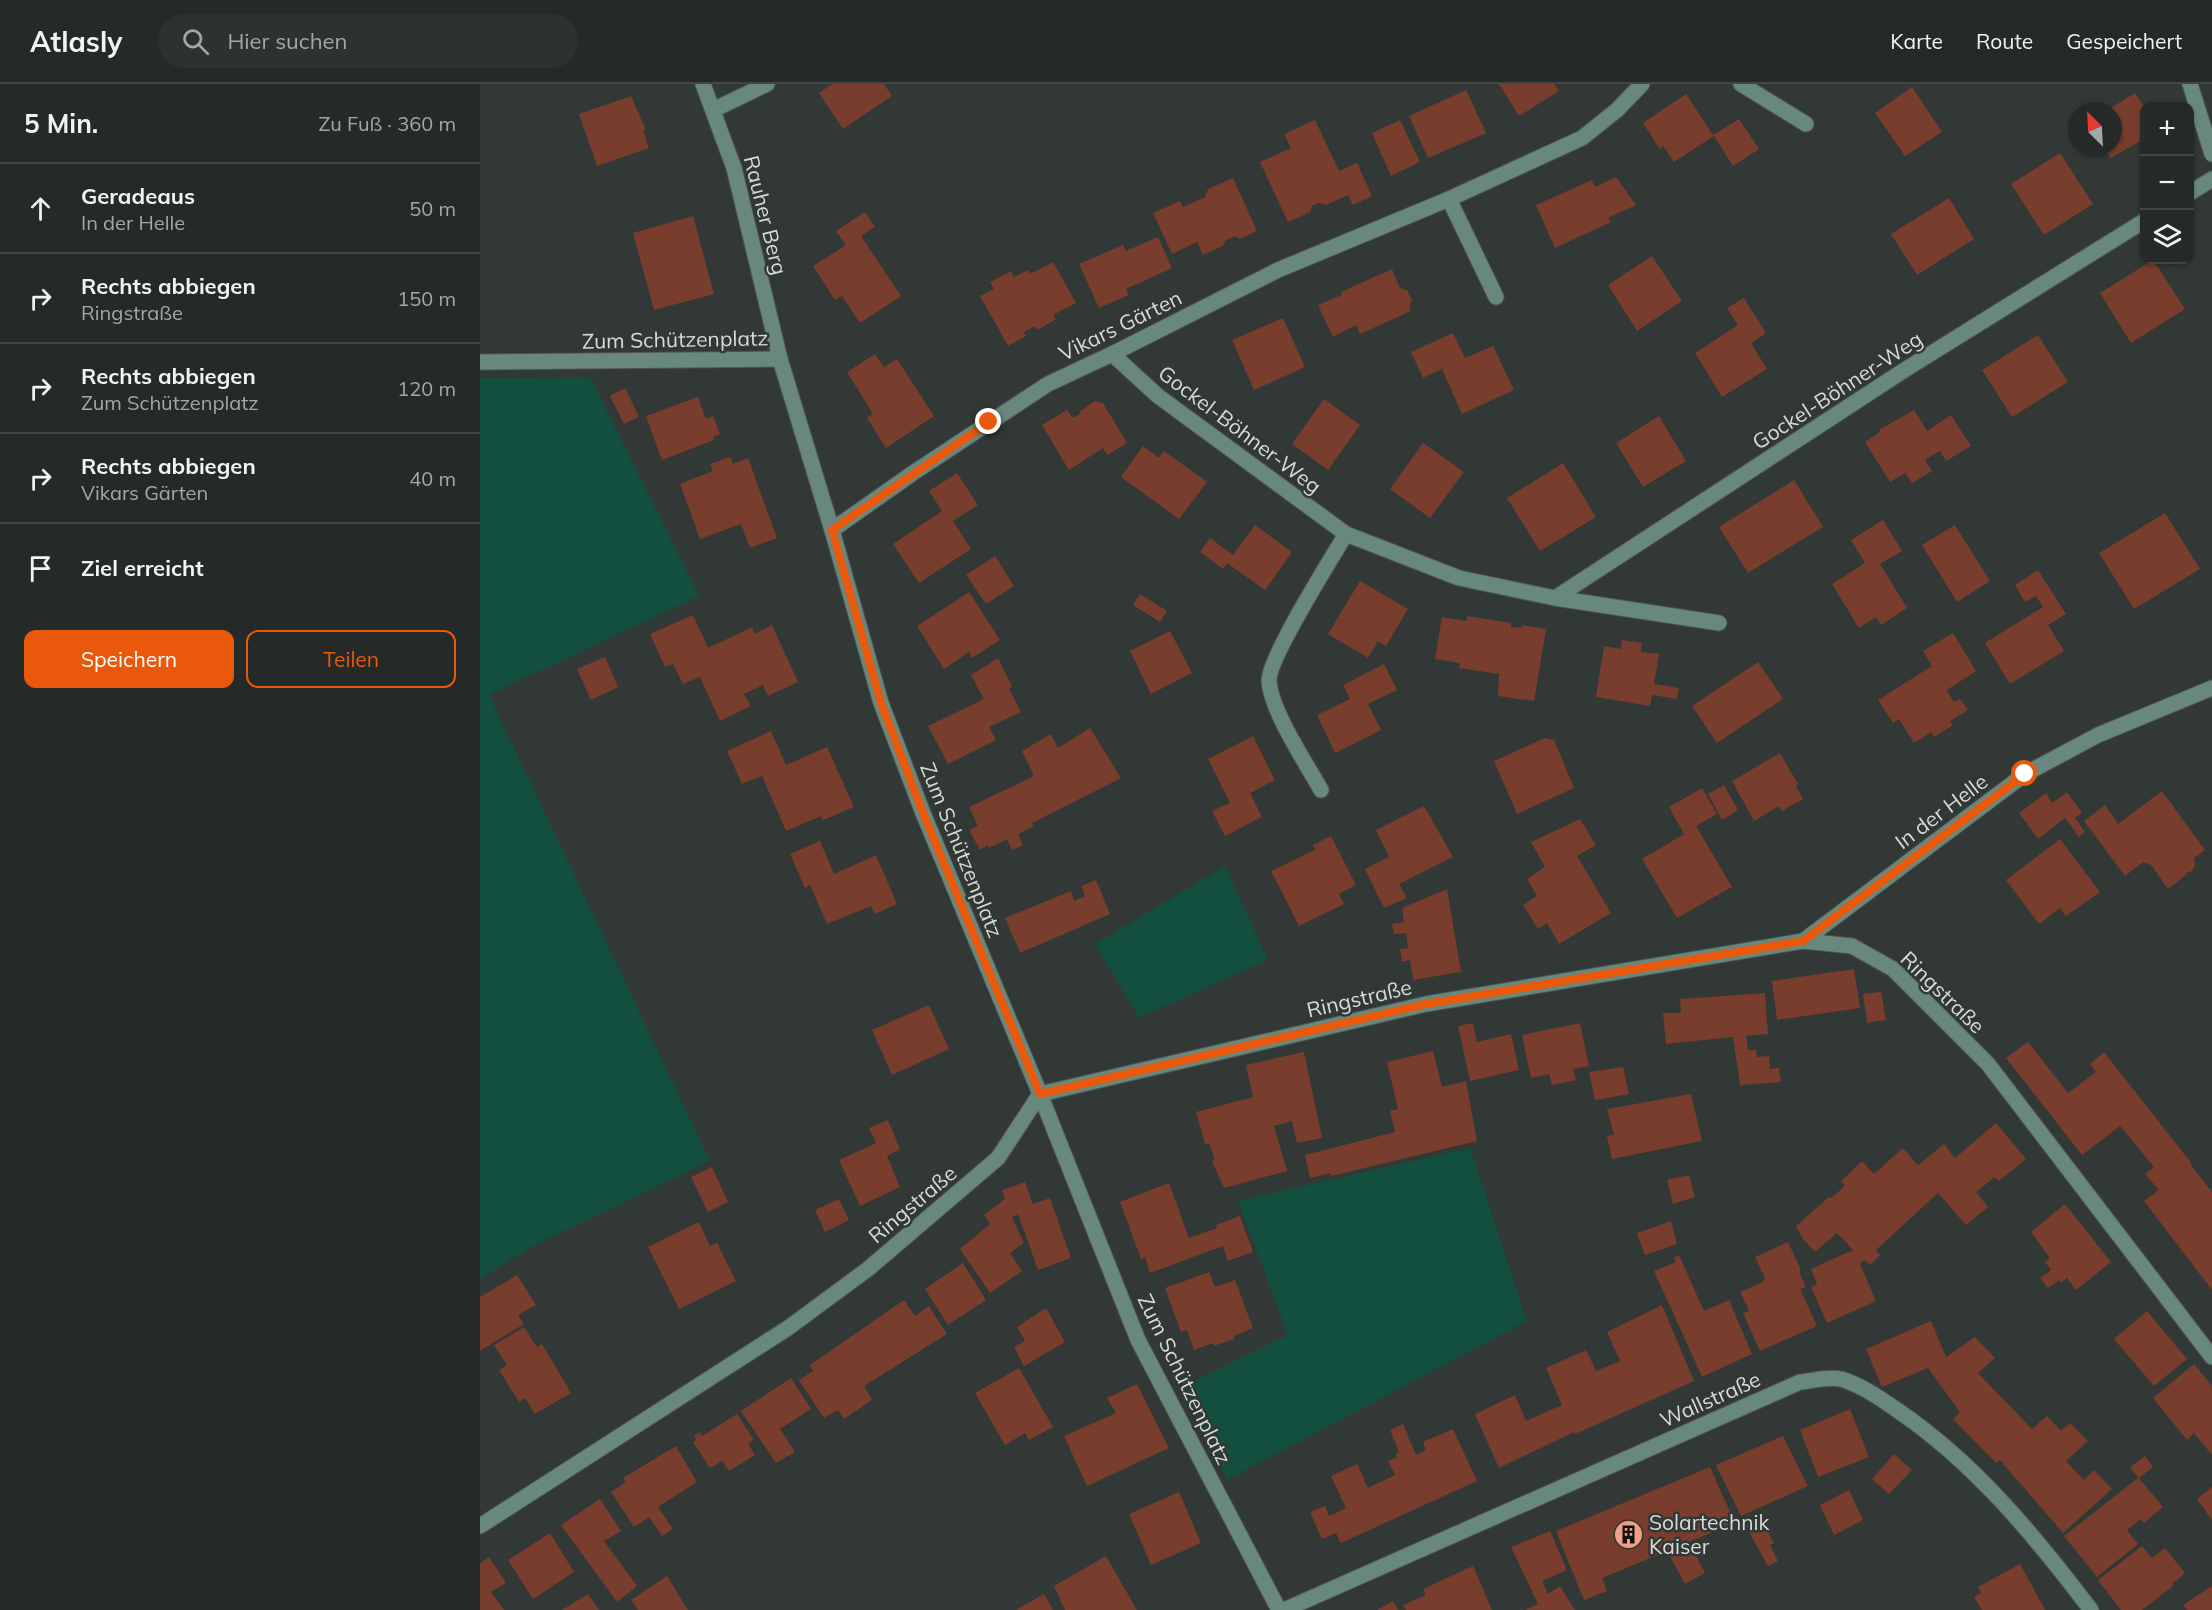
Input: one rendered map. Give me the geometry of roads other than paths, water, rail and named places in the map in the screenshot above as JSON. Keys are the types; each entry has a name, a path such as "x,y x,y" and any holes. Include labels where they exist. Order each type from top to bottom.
{"street":[{"name":"Rauher Berg","path":"703,84 734,168 780,359"},
{"path":"712,110 767,84"},
{"name":"Vikars Gärten","path":"832,530 913,473 1048,384 1278,270 1449,200 1582,138 1617,110 1642,84"},
{"path":"1741,84 1806,124"},
{"path":"2190,84 2212,154"},
{"path":"2194,190 2212,179"},
{"path":"1449,200 1496,297"},
{"name":"Gockel-Böhner-Weg","path":"1555,598 1906,369 2140,224"},
{"name":"Gockel-Böhner-Weg","path":"1112,354 1158,396 1346,534 1459,578 1555,598 1719,623"},
{"name":"Zum Schützenplatz","path":"480,362 780,359 881,703 923,813 1040,1094 1138,1340 1279,1610"},
{"path":"1321,790 1282,720 1269,680 1278,654 1346,534"},
{"name":"In der Helle","path":"1803,941 2025,774 2098,735 2212,688"},
{"name":"Ringstraße","path":"480,1526 788,1328 832,1296 998,1158 1040,1094 1426,1004 1803,941 1852,946 1893,969 1980,1056 2212,1357"},
{"name":"Wallstraße","path":"1284,1610 1800,1382 1839,1379 1877,1396 1921,1426 1960,1460 2005,1506 2091,1610"}],"place":[{"name":"Solartechnik Kaiser","path":"1628,1534"}]}
